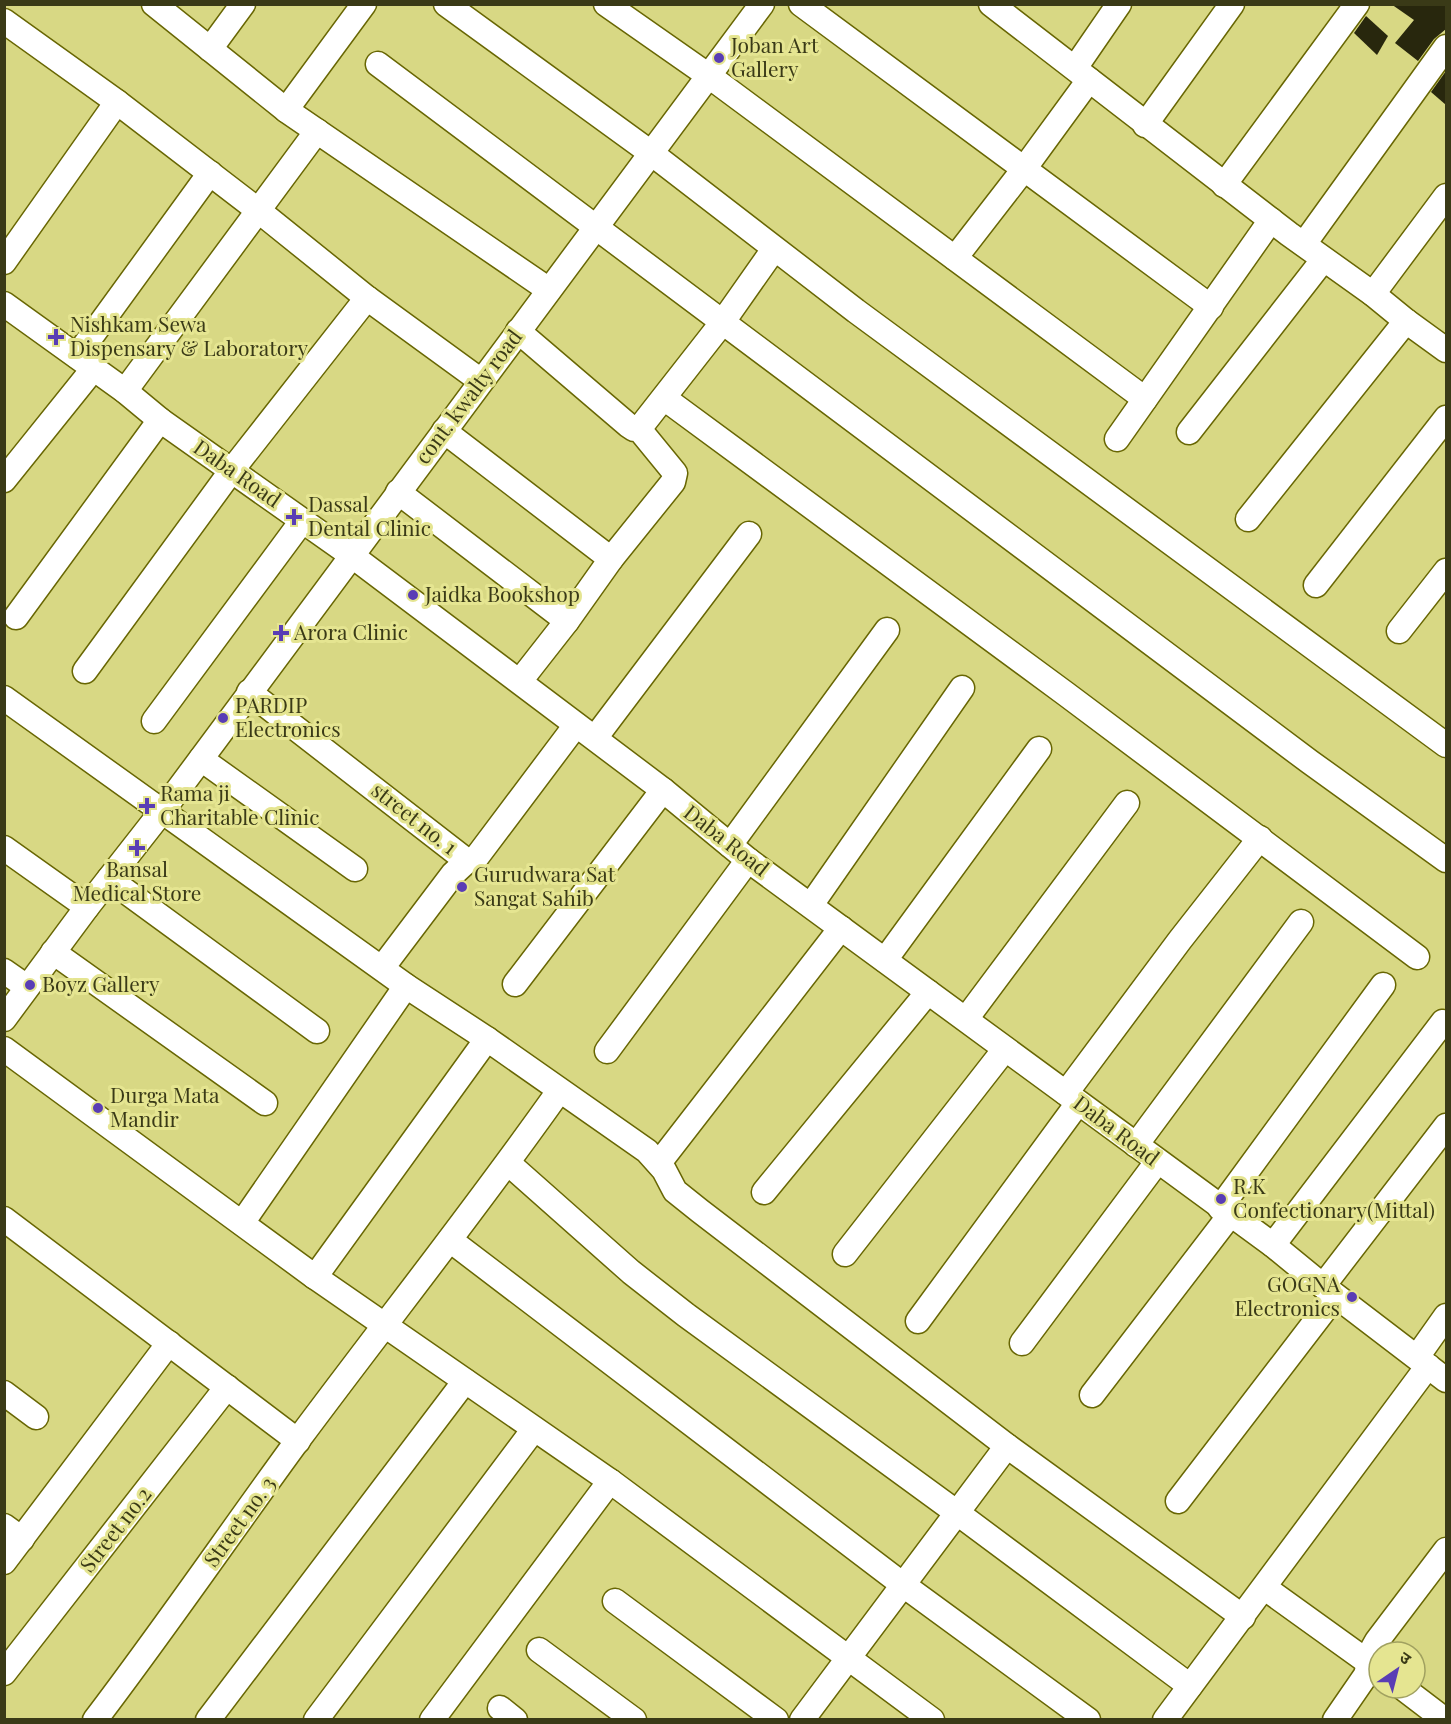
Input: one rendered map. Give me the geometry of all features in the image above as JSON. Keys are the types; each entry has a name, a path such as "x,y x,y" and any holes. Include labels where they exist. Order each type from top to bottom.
{"street":[{"path":"154,4 286,110 549,290"},
{"path":"210,48 243,4"},
{"path":"286,110 364,4"},
{"path":"446,4 651,153 774,249 1446,745"},
{"path":"606,4 709,76 1145,399"},
{"name":"cont. kwalty road","path":"4,1019 87,907 164,810 249,692 762,4"},
{"path":"801,4 1211,307"},
{"path":"991,4 1145,125 1446,350"},
{"path":"955,258 1024,169 1082,74 1119,4"},
{"path":"1145,125 1232,4"},
{"path":"1224,185 1357,4"},
{"path":"9,32 117,102 367,298 481,381"},
{"path":"1304,244 1446,47"},
{"path":"378,64 722,324 1310,762 1446,860"},
{"path":"4,262 117,102"},
{"path":"125,391 317,131"},
{"path":"4,480 210,173"},
{"path":"1373,294 1446,196"},
{"path":"1117,439 1271,220"},
{"path":"639,429 722,324 774,249"},
{"path":"1189,432 1323,260"},
{"path":"85,671 232,470 367,298"},
{"name":"Daba Road","path":"7,312 85,362 160,420 351,555 663,790 739,853 1225,1212 1274,1245 1329,1291 1430,1368"},
{"path":"1248,519 1406,321"},
{"path":"518,331 628,425 639,429 673,469 674,478 520,681"},
{"path":"664,398 1260,838 1417,957"},
{"path":"1316,585 1446,418"},
{"path":"16,617 160,420"},
{"path":"444,431 612,559"},
{"path":"398,492 567,621"},
{"path":"154,721 302,521"},
{"name":"street no. 1","path":"249,692 467,861 476,858 586,731 749,534"},
{"path":"1399,631 1446,571"},
{"path":"607,1051 887,630"},
{"path":"811,905 962,688"},
{"path":"4,698 164,810 406,986 487,1039 647,1151 664,1170 669,1182 683,1198 1007,1446 1243,1617"},
{"path":"885,960 1039,749"},
{"path":"201,759 356,869"},
{"path":"515,984 663,790"},
{"path":"966,1019 1127,803"},
{"path":"918,1321 1180,940 1260,838"},
{"path":"4,848 87,907"},
{"path":"382,968 453,874 467,861"},
{"path":"109,879 317,1031"},
{"path":"1136,1145 1301,922"},
{"path":"658,1163 841,928"},
{"path":"53,952 265,1102"},
{"path":"4,971 27,987"},
{"path":"1092,1395 1225,1212 1383,985"},
{"path":"242,1223 406,986"},
{"path":"764,1192 928,992"},
{"path":"1274,1245 1445,1021"},
{"path":"315,1277 487,1039"},
{"path":"845,1254 1005,1048"},
{"path":"4,1049 315,1277 610,1481 932,1719"},
{"name":"Street no. 3","path":"95,1719 298,1441 559,1091"},
{"path":"1178,1501 1446,1126"},
{"path":"508,1162 631,1272 686,1315 1190,1686"},
{"path":"1022,1343 1157,1162"},
{"path":"4,1220 298,1441"},
{"path":"450,1240 902,1584 1088,1719"},
{"path":"1165,1719 1430,1368 1446,1316"},
{"path":"4,1562 13,1533 169,1343"},
{"path":"208,1719 465,1381"},
{"name":"Street no.2","path":"4,1673 227,1387"},
{"path":"4,1393 36,1417"},
{"path":"316,1719 534,1429"},
{"path":"802,1719 1007,1446"},
{"path":"432,1719 610,1481"},
{"path":"1378,1640 1446,1550"},
{"path":"1265,1588 1367,1661"},
{"path":"615,1601 776,1719"},
{"path":"539,1650 634,1719"},
{"path":"1335,1719 1367,1675"},
{"path":"1416,1700 1435,1717"}],"building":[{"path":"1391,4 1446,4 1446,29 1434,39 1418,61 1395,43 1414,20"},
{"path":"1366,16 1388,36 1377,55 1354,33"},
{"path":"1446,71 1446,105 1431,92"}],"place":[{"name":"Joban Art Gallery","path":"719,58"},
{"name":"Nishkam Sewa Dispensary & Laboratory","path":"56,337"},
{"name":"Dassal Dental Clinic","path":"294,517"},
{"name":"Jaidka Bookshop","path":"413,595"},
{"name":"Arora Clinic","path":"281,633"},
{"name":"PARDIP Electronics","path":"223,718"},
{"name":"Rama ji Charitable Clinic","path":"147,806"},
{"name":"Bansal Medical Store","path":"137,848"},
{"name":"Gurudwara Sat Sangat Sahib","path":"462,887"},
{"name":"Boyz Gallery","path":"30,985"},
{"name":"Durga Mata Mandir","path":"98,1108"},
{"name":"R.K Confectionary(Mittal)","path":"1221,1199"},
{"name":"GOGNA Electronics","path":"1352,1297"}]}
